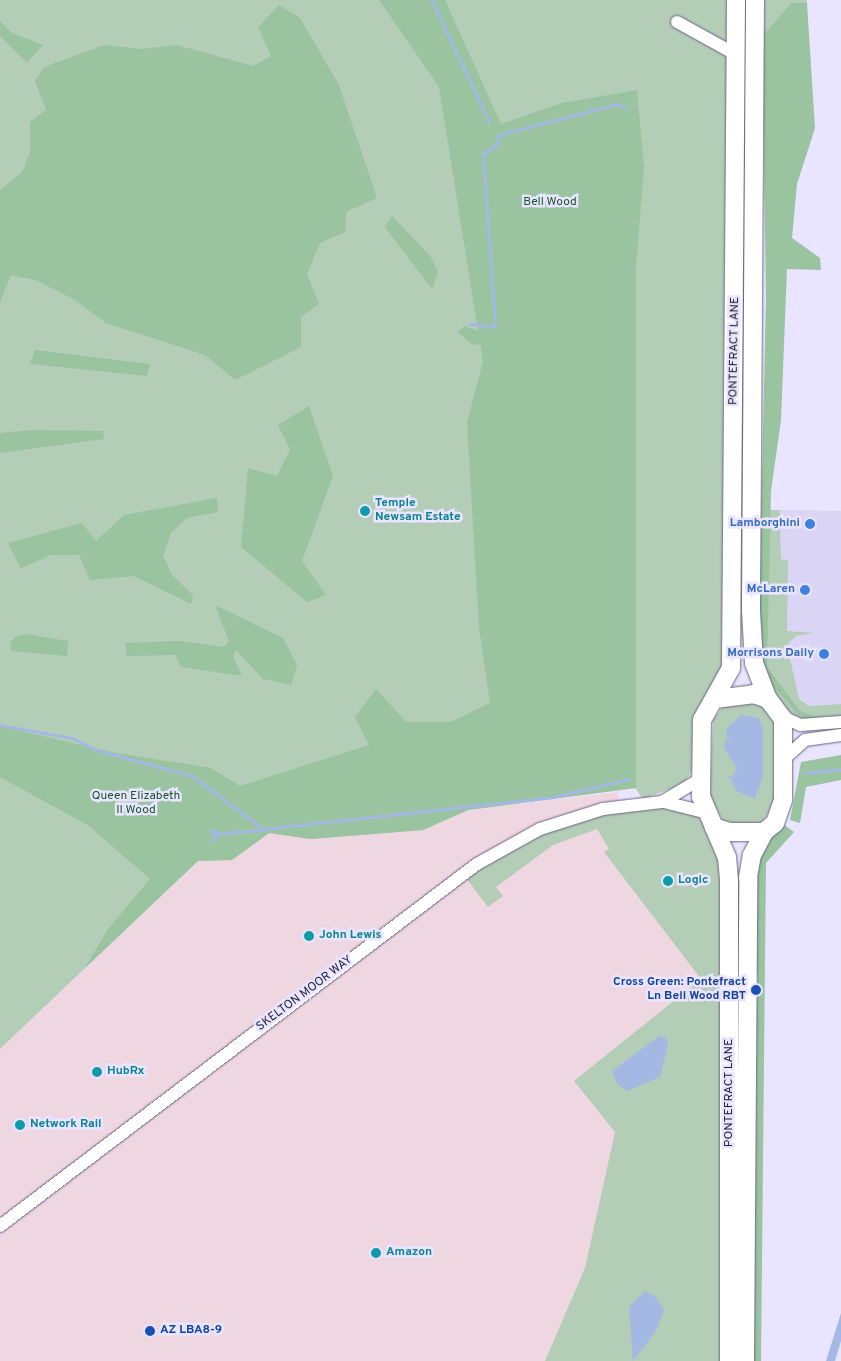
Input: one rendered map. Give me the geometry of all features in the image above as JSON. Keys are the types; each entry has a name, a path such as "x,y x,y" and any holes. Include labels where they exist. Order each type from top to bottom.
{"highway":[{"name":"PONTEFRACT LANE","path":"715,699 728,678 731,658 736,0"},
{"name":"PONTEFRACT LANE","path":"755,0 750,611 754,663 768,699"},
{"path":"736,693 768,699 781,716 784,759 781,812 764,832 746,834 709,819 702,778 702,720 715,699 736,693"},
{"name":"PONTEFRACT LANE","path":"709,819 727,857 729,881 729,1361"},
{"name":"PONTEFRACT LANE","path":"745,1361 748,877 752,855 764,832"}],"street":[{"path":"677,22 714,39 737,55"},
{"path":"714,39 737,31"},
{"path":"781,716 800,725 841,722"},
{"path":"784,759 805,740 841,734"},
{"name":"SKELTON MOOR WAY","path":"0,1226 477,864 520,838 603,809 662,802 702,778"},
{"name":"SKELTON MOOR WAY","path":"662,802 709,819"}],"shaded area":[{"path":"780,510 841,511 841,704 809,706 799,699 787,651 787,561 781,560"},
{"path":"618,792 623,834 703,866 706,1361 0,1361 0,1049 199,861 232,860 269,833 311,839 423,830 468,810"}],"green space":[{"name":"Temple Newsam Estate","path":"0,0 728,0 729,572 722,672 694,715 692,771 684,784 643,799 635,788 468,810 423,830 311,839 269,833 232,860 198,861 0,1049"},
{"name":"Bell Wood","path":"379,0 445,0 501,124 562,103 637,90 644,167 636,267 636,788 468,810 423,830 311,839 269,833 232,860 198,861 85,968 108,929 150,879 89,826 0,777 0,726 116,753 211,768 240,786 369,745 355,717 376,689 406,722 451,722 490,703 479,628 467,422 483,361 480,344 473,345 457,332 465,326 478,331 439,87"},
{"path":"762,0 807,0 807,3 791,3 762,36"},
{"path":"791,3 807,3 815,128 797,184 792,238 820,258 821,270 787,269 781,420 771,491 767,667 800,711 813,716 811,720 798,715 769,681 763,668 759,616 766,298 762,36"},
{"path":"279,5 300,18 339,85 377,198 346,212 345,232 320,243 307,274 319,304 301,317 301,347 235,380 205,355 106,323 75,300 35,280 11,275 0,303 0,190 22,172 30,153 30,122 46,110 35,81 44,67 104,45 141,49 177,45 253,66 271,56 258,27"},
{"path":"0,21 12,33 43,45 27,63 0,36"},
{"path":"392,216 431,257 438,272 432,289 385,227"},
{"path":"35,350 150,364 147,376 30,364"},
{"path":"309,406 333,476 302,561 326,595 307,602 241,547 248,468 277,476 290,450 278,425"},
{"path":"34,430 103,431 104,439 0,453 0,433"},
{"path":"217,498 218,512 187,518 171,533 163,556 172,575 193,595 191,604 134,576 90,580 79,555 51,555 21,568 8,543 82,523 96,541 124,515"},
{"path":"760,510 780,510 781,559 788,561 787,631 814,633 796,636 787,645 799,699 809,706 841,704 841,718 795,721 765,681"},
{"path":"215,605 283,638 297,665 291,685 263,679 236,650 233,656 242,676 181,667 175,655 127,656 125,643 180,641 224,647 229,641"},
{"path":"27,634 68,641 67,656 11,651 10,643 16,636"},
{"path":"738,699 764,706 774,723 775,803 762,822 749,828 723,821 710,797 713,720 725,704"},
{"path":"841,755 841,780 806,787 800,823 790,820 801,762"},
{"path":"639,805 704,812 721,841 729,1361 545,1361 585,1268 615,1132 574,1081 701,979 604,852 609,849 597,829 553,845 496,887 503,896 488,907 463,874 520,839"},
{"path":"783,824 794,832 766,863 761,1361 751,1361 752,1020 758,977 753,956 755,871 763,845"}],"water":[{"path":"741,715 759,718 763,729 763,776 755,799 737,791 731,781 737,768 724,748 725,739 733,744 726,737 727,728"},
{"path":"659,1036 666,1038 668,1045 660,1077 627,1091 617,1084 612,1071"},
{"path":"645,1291 656,1297 664,1310 656,1331 633,1361 629,1307"},
{"path":"841,1313 841,1341 835,1361 826,1361"}],"waterway":[{"path":"432,0 490,123"},
{"path":"470,324 495,326 483,154 498,143 497,136 502,134 618,104 626,108"},
{"path":"0,725 72,738 97,750 193,776 263,829 553,797 629,779"},
{"path":"805,773 841,769"},
{"path":"728,777 736,777"},
{"path":"211,830 220,833 213,841"},
{"path":"211,834 262,830"}],"place":[{"name":"Temple Newsam Estate","path":"365,511"},
{"name":"Lamborghini","path":"810,524"},
{"name":"McLaren","path":"805,590"},
{"name":"Morrisons Daily","path":"824,654"},
{"name":"Logic","path":"668,881"},
{"name":"John Lewis","path":"309,936"},
{"name":"Cross Green: Pontefract Ln Bell Wood RBT","path":"756,990"},
{"name":"HubRx","path":"97,1072"},
{"name":"Network Rail","path":"20,1125"},
{"name":"Amazon","path":"376,1253"},
{"name":"AZ LBA8-9","path":"150,1331"}],"park label":[{"name":"Queen Elizabeth II Wood","path":"136,804"}]}
